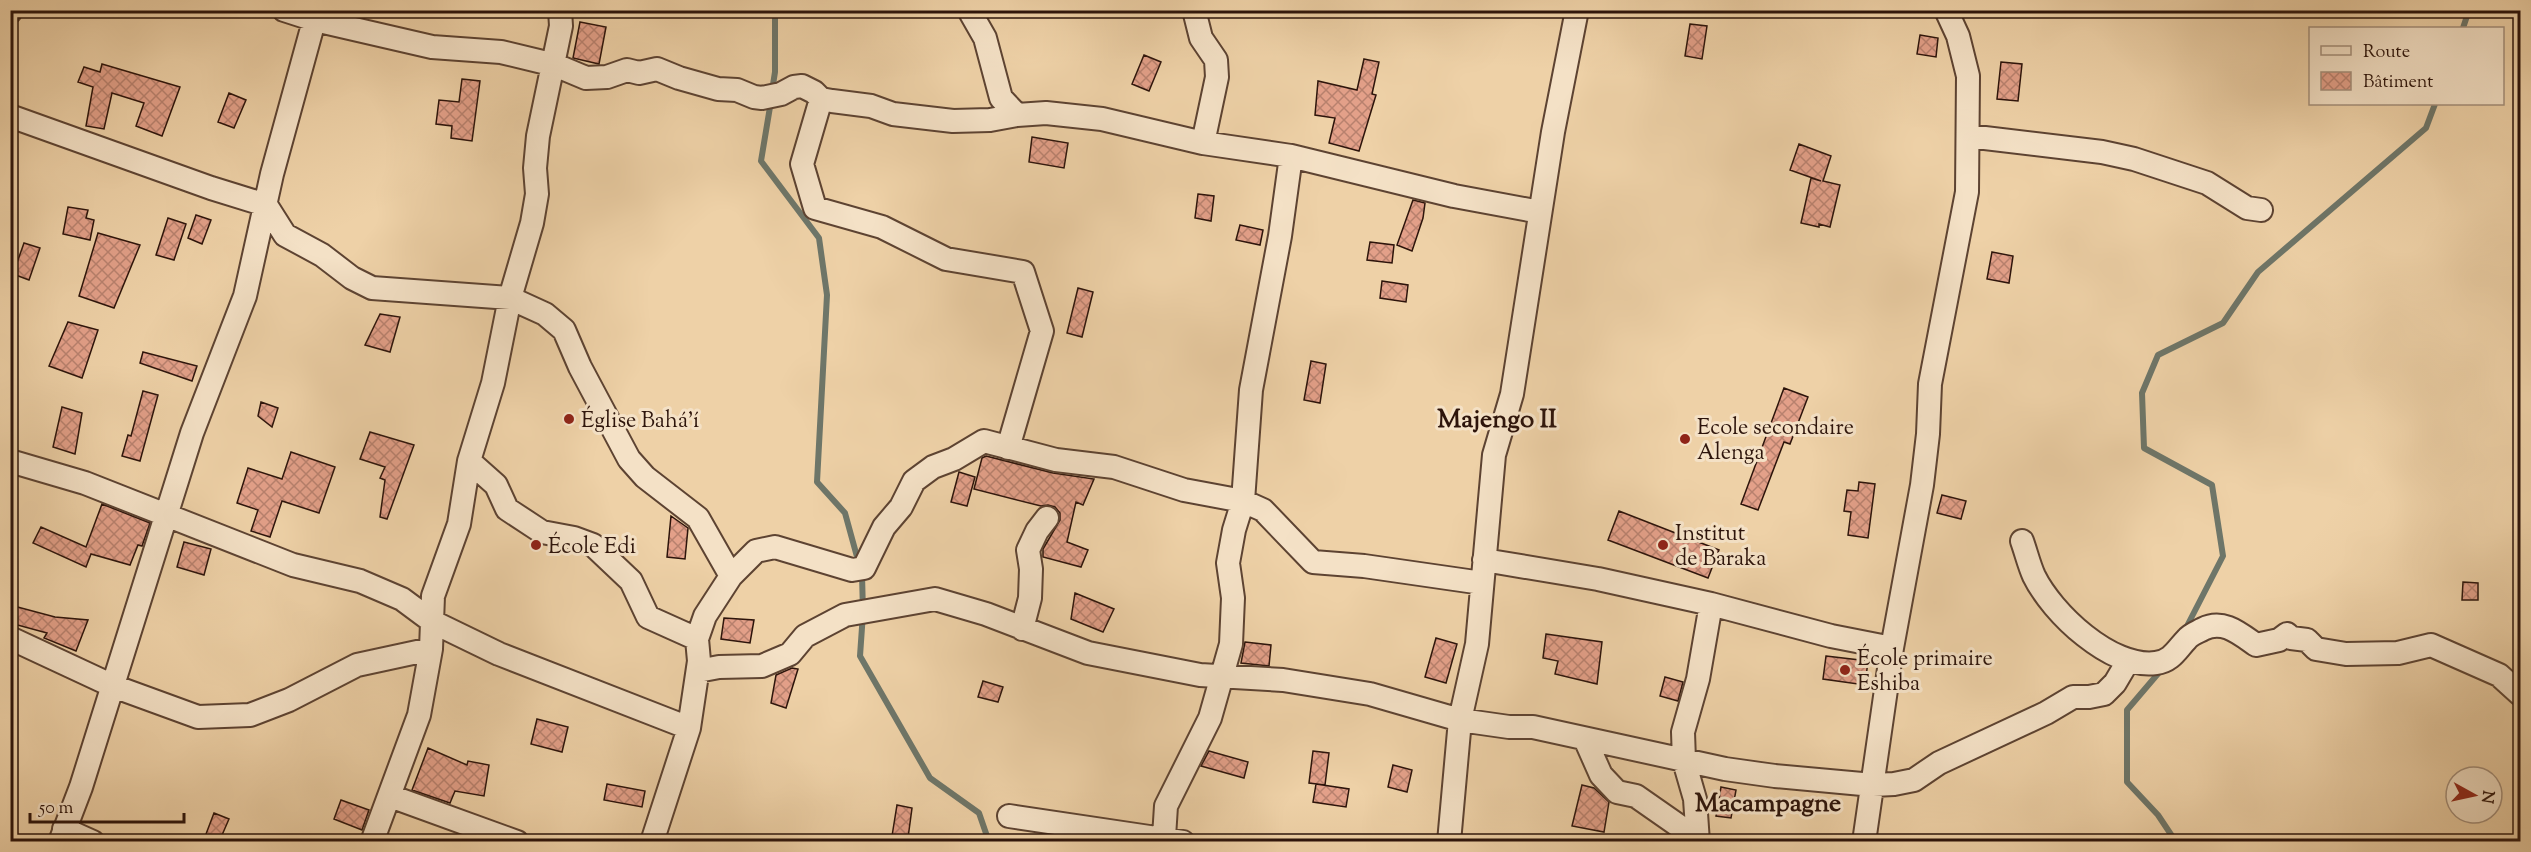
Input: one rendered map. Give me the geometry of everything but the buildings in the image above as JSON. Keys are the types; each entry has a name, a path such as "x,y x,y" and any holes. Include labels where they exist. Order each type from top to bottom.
{"street":[{"path":"284,10 316,15 432,47 501,52 555,65 586,78 607,77 627,70 639,73 662,70 679,78 718,89 736,90 762,98 802,86 814,92 821,99 871,106 893,114 953,121 990,120 1046,113 1102,119 1203,143 1291,156 1454,196 1540,212"},
{"path":"372,842 419,715 431,649 433,596 459,524 469,461 493,383 510,298 532,223 537,194 535,168 538,136 555,65 561,26 560,10"},
{"path":"969,10 985,38 1001,98 1017,115"},
{"path":"1179,10 1200,57 1217,77"},
{"path":"1194,10 1201,38 1216,60 1217,77 1203,143"},
{"path":"1449,842 1460,720 1477,644 1494,455 1512,394 1540,212 1577,10"},
{"path":"1864,842 1892,648 1922,485 1928,434 1930,384 1967,192 1968,76 1958,36 1946,10"},
{"path":"93,842 62,835 81,787 192,433 245,296 266,205 316,15"},
{"path":"821,99 802,164 815,208 882,227 946,259 1023,272 1042,331 1008,448"},
{"path":"10,116 211,188 266,205 285,235 322,255 352,278 372,288 510,298 545,314 564,330 580,367 629,459 645,477 698,518 731,576"},
{"path":"1968,136 2102,152 2134,159 2206,183 2247,208 2261,210"},
{"path":"1009,816 1174,839 1166,806 1210,718 1231,644 1233,598 1228,563 1234,530 1243,501 1251,390 1280,236 1291,156"},
{"path":"652,842 689,728 698,671 697,639 705,616 731,576 756,551 775,548 852,570 864,568 884,527 901,507 914,481 933,467 954,459 984,441 1056,460 1114,467 1184,490 1243,501 1263,510 1312,562 1364,566 1482,583"},
{"path":"10,460 85,483 293,565 360,581 402,599 433,622 499,654 689,728"},
{"path":"469,461 496,485 507,509 542,532 574,538 593,545 631,581 648,617 697,639"},
{"path":"1022,629 1030,598 1031,568 1028,550 1037,531 1047,518"},
{"path":"2022,541 2034,576 2049,600 2079,630 2114,656 2128,661 2156,663 2171,658 2188,637 2213,624 2229,627 2256,645 2279,640 2287,634 2291,638 2307,640 2316,649 2346,654 2398,653 2431,645 2499,675 2520,694"},
{"path":"1484,560 1598,579 1711,604 1831,636 1892,648"},
{"path":"698,671 719,667 762,666 790,654 805,636 844,615 935,599 986,614 1088,653 1200,675 1283,680 1370,694 1460,720 1509,727 1533,727 1684,760 1775,776 1873,785 1914,780 1939,763 2046,713 2073,697 2104,694 2115,683 2128,661"},
{"path":"1698,842 1695,799 1684,760 1683,732 1698,679 1711,604"},
{"path":"10,638 113,686 198,717 250,715 289,700 357,665 431,649"},
{"path":"1585,739 1601,774 1617,792 1636,796 1679,826 1693,842"},
{"path":"390,796 517,842"}],"waterway":[{"path":"772,91 775,72 775,10"},
{"path":"2463,10 2467,16 2463,27"},
{"path":"771,101 761,161 819,238 827,295 817,482 845,513 859,564"},
{"path":"2185,630 2223,556 2212,485 2144,448 2142,393 2158,355 2223,323 2258,272 2426,128 2435,105"},
{"path":"862,574 863,613 860,656 930,778 979,813 989,842"},
{"path":"2162,669 2127,710 2127,782 2158,815 2176,842"}],"place":[{"name":"Église Bahá'í","path":"569,419"},
{"name":"Ecole secondaire Alenga","path":"1685,439"},
{"name":"École Edi","path":"536,545"},
{"name":"Institut de Baraka","path":"1663,545"},
{"name":"École primaire Eshiba","path":"1845,670"}],"district":[{"name":"Majengo II","path":"1497,418"},
{"name":"Macampagne","path":"1768,802"}]}
